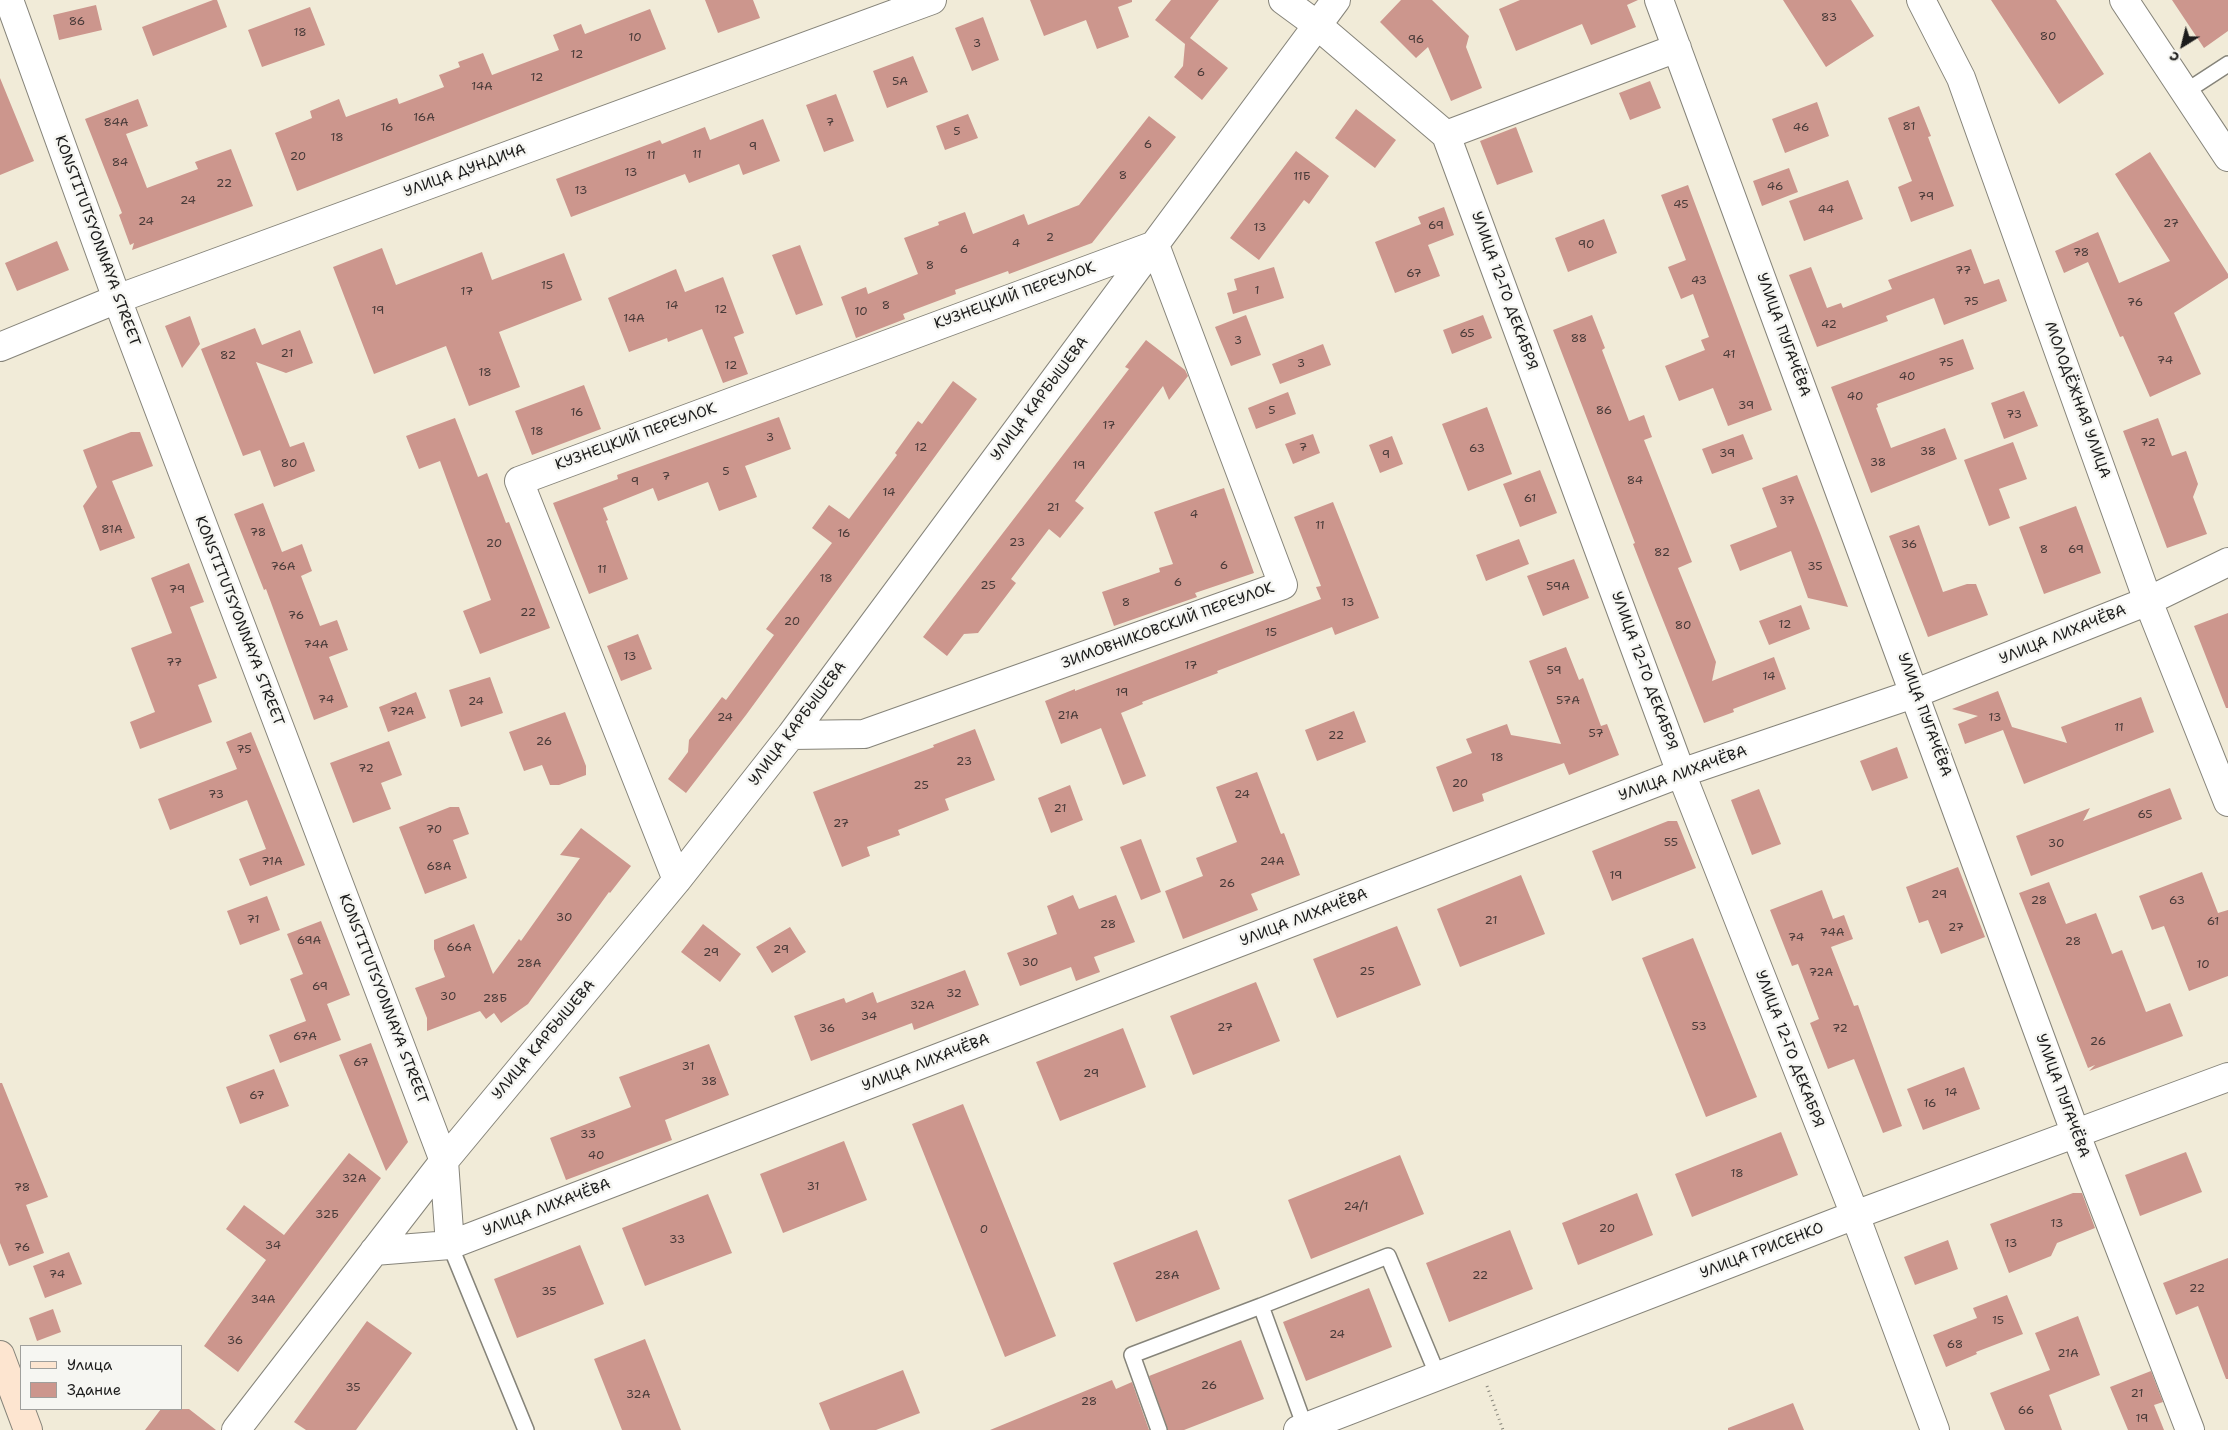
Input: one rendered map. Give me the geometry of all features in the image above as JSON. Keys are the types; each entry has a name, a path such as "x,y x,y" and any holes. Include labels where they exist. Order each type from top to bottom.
{"street":[{"name":"KONSTITUTSYONNAYA STREET","path":"9,0 117,299 444,1161 450,1245"},
{"name":"УЛИЦА ДУНДИЧА","path":"0,347 117,299 932,0"},
{"name":"УЛИЦА 12-ГО ДЕКАБРЯ","path":"1283,0 1317,25 1446,135 1681,773 1855,1215 1935,1430"},
{"name":"УЛИЦА КАРБЫШЕВА","path":"236,1430 444,1161 677,880 791,735 1336,0"},
{"name":"УЛИЦА ПУГАЧЁВА","path":"1660,0 1916,693 2075,1132 2190,1430"},
{"name":"МОЛОДЁЖНАЯ УЛИЦА","path":"1921,0 1961,78 2148,601 2228,802"},
{"path":"2124,0 2228,157"},
{"path":"1446,135 1678,48"},
{"name":"ЗИМОВНИКОВСКИЙ ПЕРЕУЛОК","path":"791,735 864,734 1283,585 1155,245"},
{"name":"КУЗНЕЦКИЙ ПЕРЕУЛОК","path":"677,880 519,481 1155,245"},
{"name":"УЛИЦА ЛИХАЧЁВА","path":"374,1251 450,1245 1681,773 1916,693 2148,601 2228,562"},
{"name":"УЛИЦА ГРИСЕНКО","path":"1301,1429 1855,1215 2075,1132 2228,1077"},
{"path":"0,1355 20,1409"},
{"path":"21,1410 28,1430"}],"lane":[{"path":"2185,92 2228,64"},
{"path":"450,1245 526,1430"},
{"path":"1159,1430 1132,1356 1388,1256 1438,1376"},
{"path":"1261,1306 1301,1429"}],"path":[{"path":"1478,1360 1504,1430"}],"building":[{"path":"217,0 227,27 153,56 142,27"},
{"path":"705,0 753,0 760,18 718,33"},
{"path":"1030,0 1132,0 1132,2 1118,7 1129,37 1097,49 1086,20 1044,36"},
{"path":"1171,0 1219,0 1190,38 1228,68 1202,100 1174,77 1183,66 1185,44 1155,20"},
{"path":"1401,0 1432,0 1469,36 1466,47 1482,88 1451,101 1428,47 1416,58 1380,22"},
{"path":"1520,0 1638,0 1627,5 1636,27 1591,45 1582,24 1516,51 1499,9"},
{"path":"1783,0 1851,0 1874,36 1826,67"},
{"path":"1991,0 2056,0 2104,74 2059,104"},
{"path":"2172,0 2228,0 2228,31 2204,48"},
{"path":"96,5 102,30 59,40 53,15"},
{"path":"310,7 325,45 262,67 248,30"},
{"path":"650,9 666,49 297,191 275,133 312,118 310,111 339,99 346,117 397,98 399,104 444,87 439,75 460,67 458,62 483,53 492,75 559,50 553,35 581,24 585,34"},
{"path":"983,17 999,60 972,71 955,28"},
{"path":"913,56 928,92 887,108 873,71"},
{"path":"0,78 34,161 0,175"},
{"path":"1650,81 1661,108 1630,120 1619,93"},
{"path":"836,94 854,141 824,152 806,105"},
{"path":"138,99 148,126 126,134 147,188 198,169 195,162 231,149 253,206 132,250 134,243 130,245 119,215 122,213 85,119"},
{"path":"1817,102 1829,136 1785,153 1772,119"},
{"path":"1919,106 1931,136 1928,137 1954,206 1911,222 1898,187 1912,181 1888,118"},
{"path":"1356,109 1396,140 1375,168 1335,138"},
{"path":"968,114 978,138 945,150 936,126"},
{"path":"1149,116 1176,137 1092,243 1009,274 1008,271 955,290 956,294 903,314 905,319 856,338 841,297 866,287 868,294 918,274 904,238 939,225 938,222 965,212 973,234 1024,214 1028,225 1079,205"},
{"path":"763,119 780,161 743,175 739,164 689,183 685,174 571,217 556,179 660,140 662,144 705,127 710,140"},
{"path":"1516,127 1533,172 1497,185 1480,141"},
{"path":"1296,151 1329,176 1309,204 1304,200 1259,260 1230,238"},
{"path":"2150,152 2228,274 2228,278 2174,313 2201,374 2150,397 2123,336 2120,337 2088,262 2064,273 2055,251 2098,232 2119,283 2170,261 2115,174"},
{"path":"1789,168 1798,192 1762,206 1753,181"},
{"path":"1848,180 1863,219 1804,241 1789,201"},
{"path":"1688,185 1772,410 1728,426 1713,388 1679,401 1665,366 1705,350 1701,340 1709,337 1693,294 1681,299 1668,267 1686,260 1661,195"},
{"path":"1444,207 1454,235 1428,245 1440,276 1395,293 1375,242 1421,224 1418,217"},
{"path":"1604,219 1617,253 1568,272 1555,238"},
{"path":"57,241 69,270 17,291 5,263"},
{"path":"800,245 823,305 796,315 772,255"},
{"path":"382,248 396,285 482,252 492,280 564,253 582,300 499,332 520,387 469,406 446,346 374,374 333,267"},
{"path":"1971,249 1984,284 1999,279 2007,301 1944,325 1934,298 1886,316 1888,321 1817,347 1789,275 1811,267 1827,308 1841,303 1843,308 1892,289 1888,280"},
{"path":"1274,267 1284,298 1233,314 1227,293 1237,290 1234,279"},
{"path":"676,269 685,292 723,277 744,333 734,337 748,374 723,383 702,329 668,342 667,338 629,352 608,298"},
{"path":"1246,315 1261,355 1231,366 1215,327"},
{"path":"1483,315 1492,338 1452,354 1443,330"},
{"path":"1592,315 1605,348 1602,350 1629,421 1644,415 1652,437 1644,440 1692,562 1678,568 1716,662 1712,681 1774,657 1786,689 1733,709 1734,712 1704,723 1633,544 1635,543 1553,330"},
{"path":"190,316 200,344 182,368 165,326"},
{"path":"255,328 262,345 300,330 313,363 286,373 256,362 290,447 304,442 315,471 274,487 260,450 243,456 201,349"},
{"path":"1963,339 1974,369 1877,404 1878,407 1876,408 1891,448 1945,428 1957,459 1871,493 1831,387"},
{"path":"1146,340 1185,370 1188,376 1169,400 1163,386 1075,501 1084,508 1060,538 1049,529 1011,579 1016,583 978,633 964,634 947,656 923,637 1129,369 1125,367"},
{"path":"1323,344 1331,365 1280,384 1272,364"},
{"path":"953,381 977,399 746,715 686,793 668,779 688,752 689,740 722,697 726,700 774,635 766,629 832,543 812,528 829,505 849,519 897,455 895,453 918,421 922,424"},
{"path":"584,385 601,429 532,455 515,411"},
{"path":"2024,391 2038,426 2004,439 1991,403"},
{"path":"1288,392 1296,414 1256,429 1248,408"},
{"path":"1487,407 1512,474 1468,491 1442,424"},
{"path":"779,417 791,449 745,466 757,497 719,511 708,482 658,501 653,488 603,508 628,579 589,594 553,503 618,479 617,475"},
{"path":"455,418 478,477 487,473 506,523 509,522 550,628 480,654 463,611 491,600 440,461 419,469 406,436"},
{"path":"2158,418 2172,456 2186,451 2198,484 2193,497 2207,534 2167,548 2123,431"},
{"path":"131,432 140,432 153,466 112,481 135,538 100,551 83,506 97,487 83,450"},
{"path":"1313,434 1320,453 1293,464 1285,444"},
{"path":"1743,434 1753,459 1712,474 1702,449"},
{"path":"1392,436 1403,464 1380,473 1369,445"},
{"path":"2013,442 2027,479 1999,489 2010,518 1989,526 1964,460"},
{"path":"1540,470 1557,513 1520,527 1503,484"},
{"path":"1797,475 1848,607 1808,598 1791,551 1740,571 1730,545 1777,527 1762,488"},
{"path":"1224,488 1254,573 1195,593 1197,597 1114,626 1102,592 1160,572 1159,568 1173,564 1154,512"},
{"path":"1333,502 1379,618 1335,635 1332,627 1217,671 1218,673 1142,702 1143,704 1121,713 1146,776 1123,785 1101,728 1061,744 1045,701 1321,599 1316,587 1321,586 1294,517"},
{"path":"263,503 282,552 302,544 312,571 301,576 320,626 337,620 348,650 329,657 348,707 314,720 266,589 264,590 234,514"},
{"path":"2076,506 2101,573 2044,594 2019,527"},
{"path":"1919,525 1943,592 1967,584 1976,584 1988,615 1928,637 1889,536"},
{"path":"1519,539 1529,564 1486,581 1476,555"},
{"path":"1574,559 1589,598 1543,616 1527,576"},
{"path":"189,563 204,602 190,607 217,678 198,685 212,722 140,749 130,722 155,712 131,648 172,633 151,578"},
{"path":"1801,605 1810,629 1769,645 1759,621"},
{"path":"2228,613 2228,708 2226,708 2194,626"},
{"path":"638,634 652,669 621,681 607,646"},
{"path":"1566,647 1579,680 1583,678 1601,726 1607,724 1619,755 1569,775 1564,763 1482,794 1484,801 1453,812 1436,767 1472,753 1466,739 1507,724 1511,735 1561,744 1529,661"},
{"path":"490,677 503,713 461,727 449,690"},
{"path":"1998,691 2012,727 2067,743 2061,727 2141,697 2154,732 2024,784 2003,730 1965,744 1958,724 1978,716 1952,709"},
{"path":"416,692 426,718 388,732 379,707"},
{"path":"1354,711 1366,742 1317,761 1305,730"},
{"path":"565,712 586,766 586,775 559,785 550,785 542,765 524,771 509,732"},
{"path":"975,729 995,780 945,799 949,810 898,830 900,835 867,847 870,856 842,867 813,792 934,747 933,745"},
{"path":"251,732 305,865 250,886 239,859 266,849 247,800 170,830 158,799 237,769 226,742"},
{"path":"389,741 402,775 381,783 391,809 353,823 330,763"},
{"path":"1897,747 1908,778 1872,791 1860,761"},
{"path":"1257,772 1281,834 1284,833 1300,875 1251,894 1258,910 1183,939 1165,891 1203,876 1196,858 1237,842 1216,787"},
{"path":"1070,785 1083,820 1051,833 1038,798"},
{"path":"2170,788 2182,819 2031,876 2016,836 2090,808 2083,821"},
{"path":"1759,789 1781,844 1752,855 1731,800"},
{"path":"450,807 459,807 469,834 453,840 467,878 425,894 399,827"},
{"path":"1668,821 1677,821 1696,868 1612,901 1592,851"},
{"path":"581,828 631,866 609,892 528,1004 501,1023 494,1013 486,1019 480,1011 427,1031 427,1018 415,988 445,977 434,949 434,940 474,924 493,974 519,939 521,941 580,858 560,855"},
{"path":"1141,839 1161,892 1141,900 1120,847"},
{"path":"1958,867 1985,937 1941,954 1928,920 1919,923 1906,887"},
{"path":"2202,872 2218,913 2228,910 2228,976 2189,991 2164,926 2152,930 2139,896"},
{"path":"1521,875 1545,934 1460,967 1437,909"},
{"path":"2049,882 2066,924 2096,913 2112,954 2122,950 2146,1012 2170,1003 2183,1036 2089,1071 2095,1065 2088,1068 2019,893"},
{"path":"1822,890 1833,919 1844,915 1853,939 1831,947 1854,1006 1858,1005 1902,1126 1883,1133 1854,1059 1828,1069 1810,1023 1819,1019 1798,964 1792,966 1770,910"},
{"path":"1073,895 1079,909 1116,895 1135,942 1094,957 1100,972 1076,981 1071,967 1020,986 1007,953 1057,934 1047,906"},
{"path":"267,896 280,930 240,945 227,911"},
{"path":"321,921 350,995 327,1004 341,1040 280,1063 269,1035 306,1021 290,979 303,974 287,934"},
{"path":"703,924 741,954 720,982 681,952"},
{"path":"1397,926 1421,985 1337,1018 1313,959"},
{"path":"790,927 806,952 772,973 756,947"},
{"path":"1693,938 1757,1097 1706,1117 1642,958"},
{"path":"965,970 979,1005 914,1030 912,1023 811,1061 794,1016 844,998 846,1003 873,992 877,1003"},
{"path":"1256,982 1280,1041 1193,1075 1170,1016"},
{"path":"1123,1028 1146,1087 1060,1121 1036,1062"},
{"path":"371,1043 408,1142 386,1171 339,1055"},
{"path":"709,1044 729,1095 665,1120 672,1140 566,1180 550,1138 631,1107 619,1077"},
{"path":"1964,1067 1980,1109 1923,1130 1907,1089"},
{"path":"274,1069 289,1106 240,1124 226,1087"},
{"path":"0,1083 2,1083 48,1197 26,1205 44,1253 9,1266 0,1243"},
{"path":"963,1104 1056,1336 1005,1357 912,1124"},
{"path":"1781,1132 1798,1175 1692,1217 1675,1174"},
{"path":"844,1141 867,1200 783,1233 760,1174"},
{"path":"2186,1152 2202,1192 2140,1216 2125,1175"},
{"path":"349,1153 381,1178 238,1372 204,1346 266,1260 226,1229 244,1205 284,1235"},
{"path":"1400,1155 1424,1214 1311,1259 1288,1200"},
{"path":"1637,1193 1653,1235 1578,1265 1562,1223"},
{"path":"2073,1193 2082,1193 2095,1228 2057,1243 2051,1256 2009,1273 1990,1224"},
{"path":"708,1194 732,1253 645,1286 622,1228"},
{"path":"1197,1230 1220,1289 1136,1322 1113,1263"},
{"path":"1510,1230 1533,1289 1449,1322 1426,1263"},
{"path":"1948,1240 1958,1269 1915,1285 1904,1257"},
{"path":"580,1245 604,1304 517,1338 494,1279"},
{"path":"69,1252 82,1284 45,1298 33,1266"},
{"path":"2228,1258 2228,1379 2226,1379 2198,1306 2176,1315 2163,1283"},
{"path":"1369,1288 1392,1347 1306,1381 1283,1322"},
{"path":"2007,1295 2023,1334 1976,1352 1977,1354 1946,1367 1933,1335 1977,1318 1973,1308"},
{"path":"53,1309 61,1332 37,1341 29,1318"},
{"path":"2078,1316 2100,1375 2049,1395 2062,1430 2005,1430 1990,1393 2050,1370 2035,1333"},
{"path":"367,1321 412,1353 356,1430 306,1430 294,1422"},
{"path":"645,1339 681,1430 622,1430 594,1359"},
{"path":"1241,1340 1264,1399 1184,1430 1168,1430 1149,1376"},
{"path":"903,1370 920,1413 876,1430 830,1430 819,1403"},
{"path":"2151,1371 2163,1402 2154,1405 2164,1430 2128,1430 2110,1387"},
{"path":"1112,1380 1116,1389 1132,1382 1149,1430 990,1430"},
{"path":"1793,1403 1804,1430 1728,1430 1728,1428"},
{"path":"189,1409 216,1430 145,1430 160,1410"}]}
